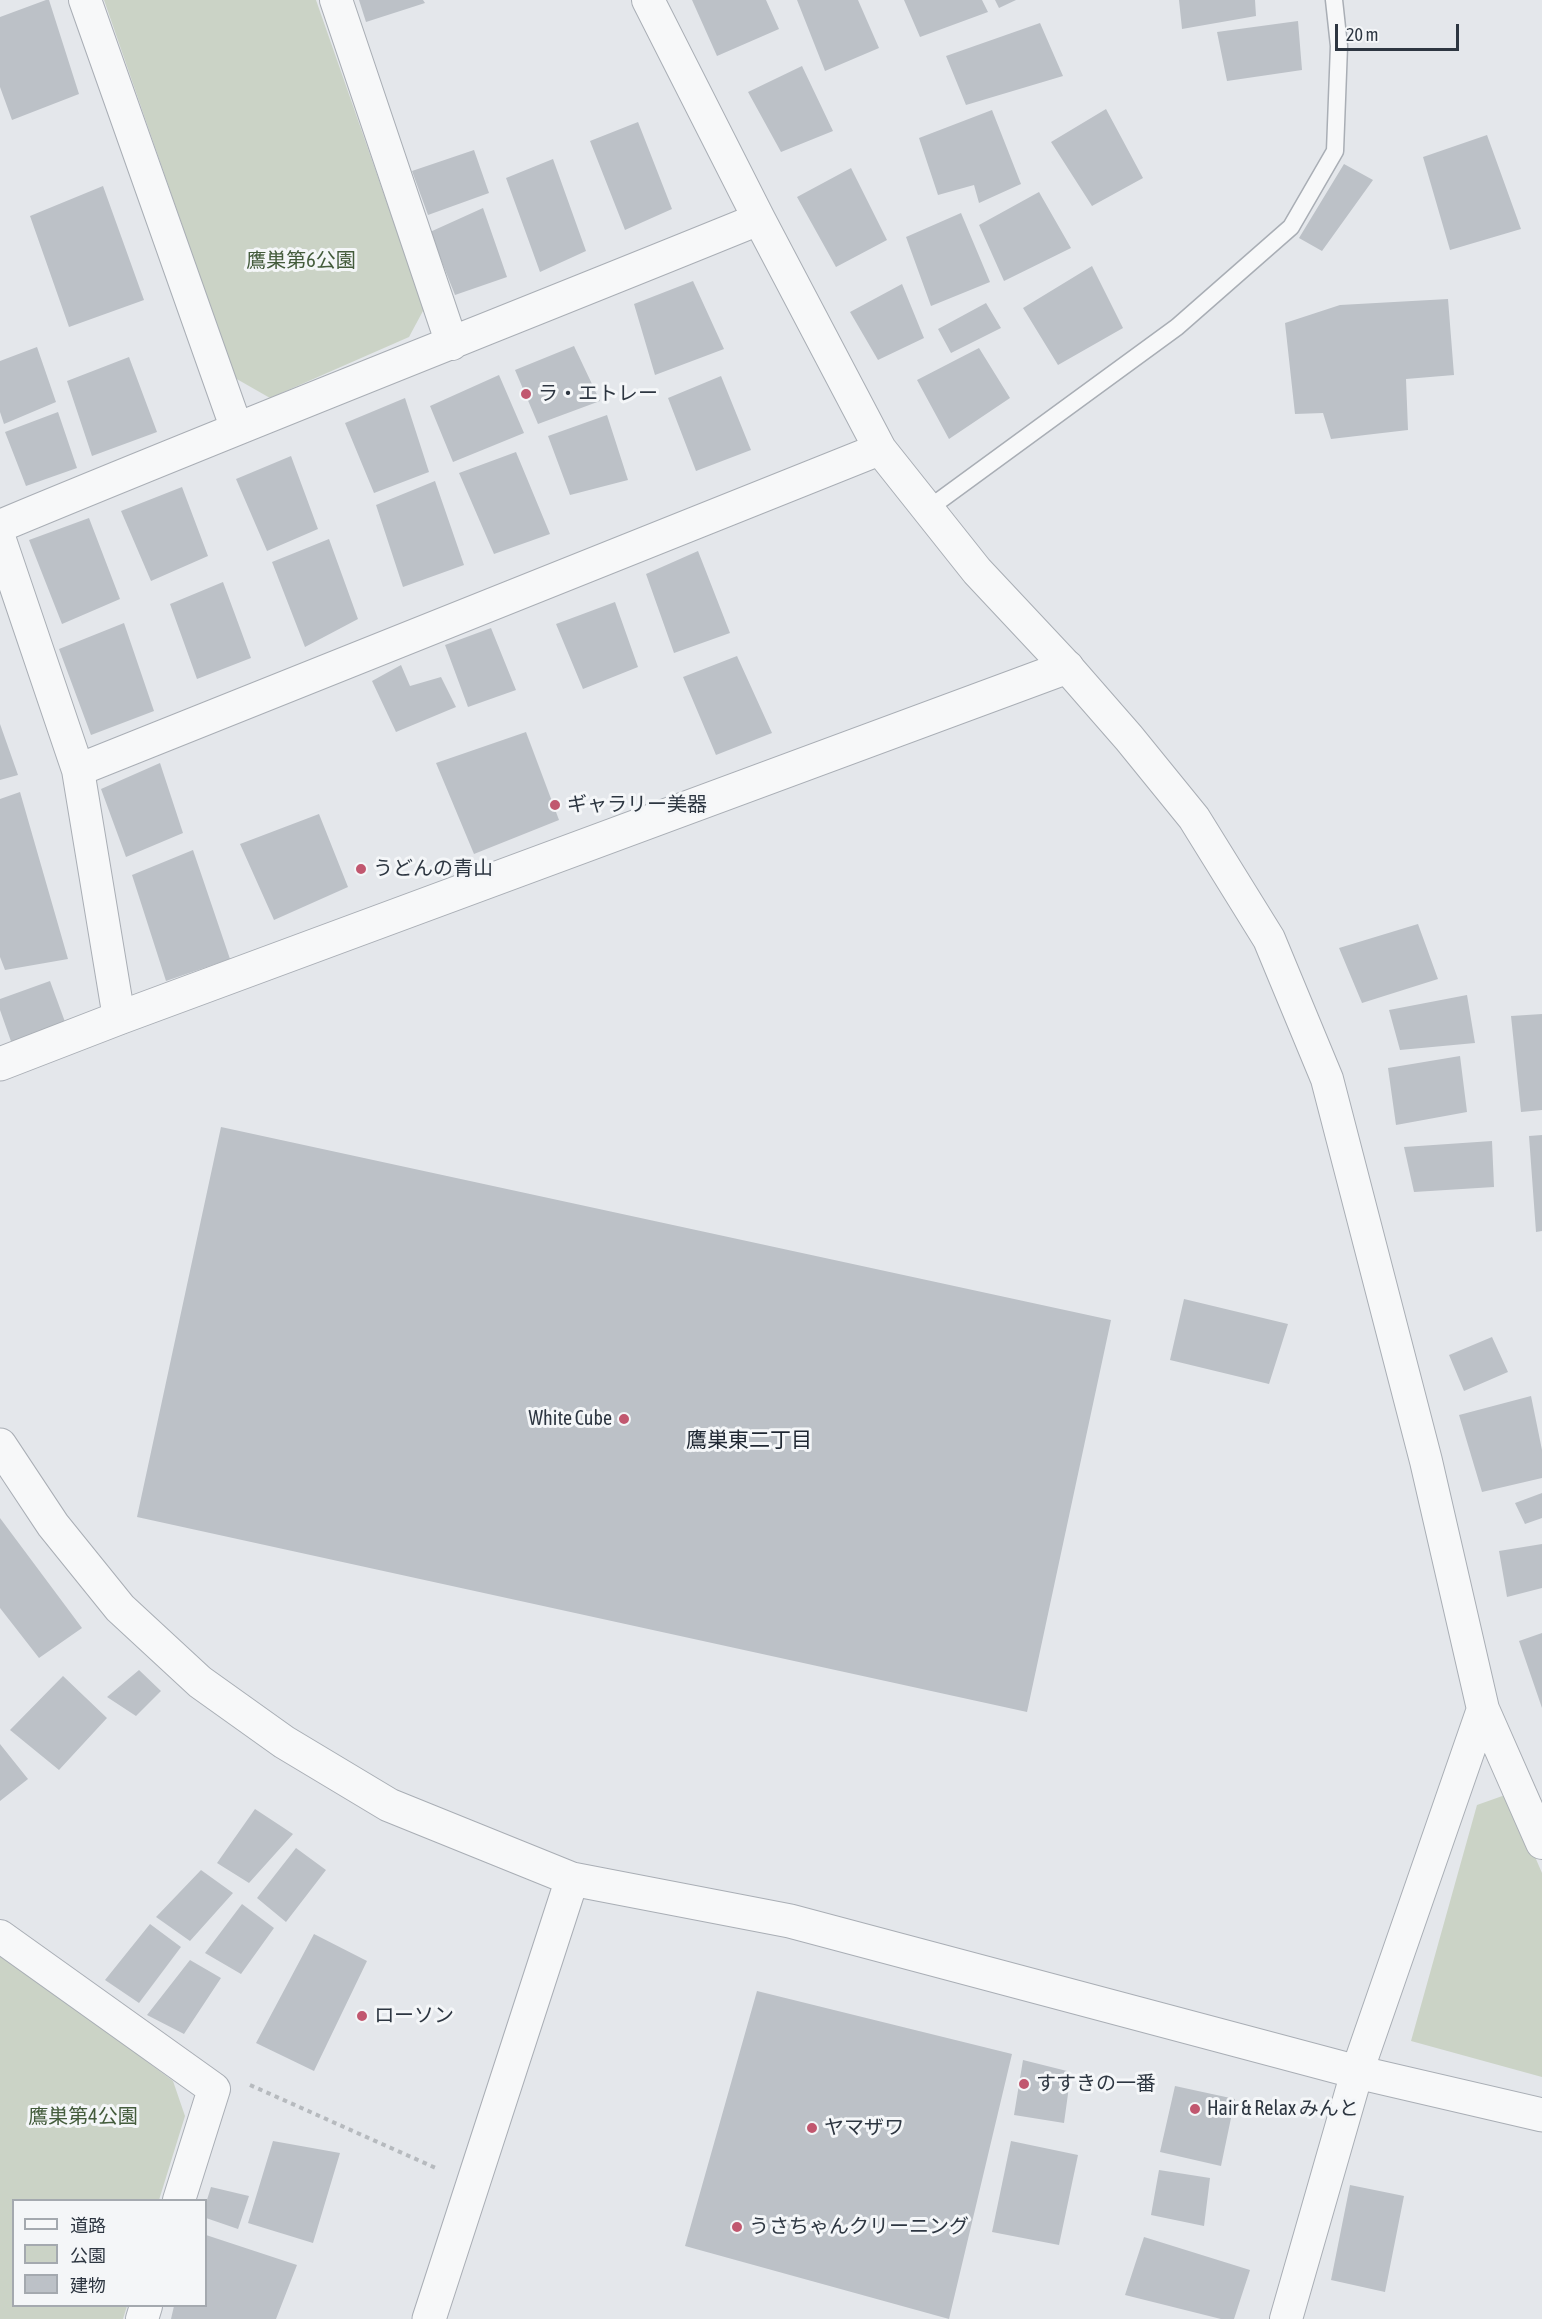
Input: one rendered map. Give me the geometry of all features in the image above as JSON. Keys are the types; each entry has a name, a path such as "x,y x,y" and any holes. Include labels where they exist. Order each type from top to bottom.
{"street":[{"path":"85,0 236,428"},
{"path":"336,0 452,344"},
{"path":"648,0 759,219 880,449 977,571 1067,667 1194,818 1269,939 1328,1079 1426,1461 1483,1709 1542,1843"},
{"path":"0,526 236,428 452,344 759,219"},
{"path":"78,770 880,449"},
{"path":"0,540 78,770 119,1018"},
{"path":"0,1064 1067,667"},
{"path":"0,1445 53,1525 120,1608 200,1682 284,1742 389,1805 572,1879 790,1921 1357,2072 1542,2115"},
{"path":"1286,2319 1357,2072 1483,1709"},
{"path":"429,2319 572,1879"},
{"path":"0,1936 214,2089 179,2199"}],"lane":[{"path":"928,509 1177,327 1291,227 1335,151 1339,46 1335,0"}],"path":[{"path":"214,2089 246,2083 440,2169"}],"green space":[{"name":"鷹巣第6公園","path":"104,0 316,0 424,309 409,337 270,398 235,378"},
{"path":"1508,1794 1542,1873 1542,2077 1411,2041 1477,1805"},
{"name":"鷹巣第4公園","path":"0,1951 173,2081 185,2116 159,2199 12,2199 12,2307 127,2307 123,2319 0,2319"}],"building":[{"path":"49,0 79,94 12,120 0,87 0,17"},
{"path":"359,0 423,0 425,3 366,22"},
{"path":"692,0 766,0 779,29 717,56"},
{"path":"797,0 858,0 879,48 825,71"},
{"path":"904,0 982,0 988,12 920,37"},
{"path":"995,0 1016,0 999,8"},
{"path":"1179,0 1255,0 1256,16 1182,29"},
{"path":"1298,21 1302,70 1227,81 1217,32"},
{"path":"1040,23 1063,76 966,105 946,56"},
{"path":"802,66 833,131 781,152 748,92"},
{"path":"1106,109 1143,178 1092,206 1051,142"},
{"path":"992,110 1021,184 979,203 974,185 938,195 919,138"},
{"path":"638,122 672,209 625,230 590,141"},
{"path":"1487,135 1521,229 1450,250 1423,157"},
{"path":"474,150 489,193 428,215 412,171"},
{"path":"553,159 586,251 540,272 506,178"},
{"path":"1344,164 1373,180 1322,251 1299,238"},
{"path":"851,168 887,240 836,267 797,197"},
{"path":"103,186 144,300 69,327 30,216"},
{"path":"1039,192 1071,248 1004,281 979,225"},
{"path":"483,208 507,277 455,295 430,232"},
{"path":"961,213 990,282 931,306 906,237"},
{"path":"1092,266 1123,328 1058,365 1023,308"},
{"path":"693,281 724,349 655,375 634,304"},
{"path":"902,284 924,338 878,360 850,312"},
{"path":"1448,299 1454,375 1406,379 1408,430 1331,439 1323,413 1295,414 1285,323 1340,305"},
{"path":"986,303 1001,328 951,353 938,329"},
{"path":"574,346 600,401 538,424 515,370"},
{"path":"37,347 56,402 4,424 0,412 0,361"},
{"path":"979,348 1010,398 949,439 917,380"},
{"path":"129,357 157,432 92,456 67,381"},
{"path":"499,375 524,433 453,462 430,406"},
{"path":"721,376 751,450 696,471 668,398"},
{"path":"405,398 429,472 374,493 345,423"},
{"path":"58,412 77,468 26,486 5,432"},
{"path":"607,415 628,480 570,495 548,436"},
{"path":"516,452 550,534 494,554 459,473"},
{"path":"291,456 318,529 267,551 236,479"},
{"path":"435,481 464,565 403,587 376,505"},
{"path":"182,487 208,556 151,581 121,511"},
{"path":"89,518 120,599 62,624 29,540"},
{"path":"329,539 358,619 305,647 272,562"},
{"path":"698,551 730,633 674,653 646,574"},
{"path":"223,582 251,658 197,679 170,604"},
{"path":"615,602 638,667 583,689 556,624"},
{"path":"124,623 154,711 91,735 59,649"},
{"path":"491,628 516,690 468,707 445,645"},
{"path":"737,656 772,733 716,755 683,677"},
{"path":"401,665 410,686 441,677 456,707 396,732 372,681"},
{"path":"0,724 18,775 0,780"},
{"path":"526,732 559,820 474,854 436,763"},
{"path":"160,763 183,833 126,857 101,789"},
{"path":"20,792 68,959 5,970 0,957 0,799"},
{"path":"319,814 348,887 274,920 240,844"},
{"path":"193,850 230,959 166,981 132,875"},
{"path":"1418,924 1438,979 1362,1003 1339,948"},
{"path":"50,981 68,1030 13,1047 0,1010 0,999"},
{"path":"1467,995 1475,1043 1400,1050 1389,1010"},
{"path":"1542,1014 1542,1110 1521,1112 1511,1016"},
{"path":"1460,1056 1467,1112 1396,1125 1388,1068"},
{"name":"White Cube","path":"221,1127 1111,1320 1027,1712 137,1517"},
{"path":"1542,1135 1542,1231 1536,1232 1529,1136"},
{"path":"1492,1141 1494,1187 1414,1192 1404,1147"},
{"path":"1184,1299 1288,1324 1269,1384 1170,1360"},
{"path":"1492,1337 1508,1372 1464,1391 1449,1355"},
{"path":"1531,1396 1542,1450 1542,1478 1482,1492 1459,1415"},
{"path":"1542,1493 1542,1518 1525,1524 1515,1503"},
{"path":"0,1518 82,1628 39,1658 0,1608"},
{"path":"1542,1544 1542,1588 1507,1597 1499,1551"},
{"path":"1542,1633 1542,1708 1519,1641"},
{"path":"139,1670 161,1691 136,1716 107,1697"},
{"path":"63,1676 107,1718 59,1770 10,1730"},
{"path":"0,1744 28,1779 0,1801"},
{"path":"255,1809 293,1834 249,1883 217,1863"},
{"path":"296,1848 326,1870 286,1922 257,1898"},
{"path":"201,1870 233,1893 190,1941 156,1917"},
{"path":"242,1904 274,1928 241,1974 205,1953"},
{"path":"150,1924 181,1947 139,2003 105,1980"},
{"path":"314,1934 367,1961 314,2071 256,2043"},
{"path":"190,1960 221,1978 184,2034 147,2015"},
{"path":"757,1991 1012,2054 949,2319 685,2246"},
{"path":"1023,2060 1071,2072 1064,2123 1014,2115"},
{"path":"1175,2086 1235,2099 1221,2166 1160,2152"},
{"path":"273,2141 340,2153 313,2243 248,2223"},
{"path":"1011,2141 1078,2155 1059,2245 992,2232"},
{"path":"1159,2170 1210,2178 1204,2226 1151,2215"},
{"path":"1350,2185 1404,2196 1385,2292 1331,2280"},
{"path":"211,2187 249,2196 238,2229 207,2218 207,2200"},
{"path":"207,2235 297,2265 276,2319 171,2319 174,2307 207,2307"},
{"path":"1144,2237 1250,2270 1234,2319 1221,2319 1125,2295"}],"place":[{"name":"ラ・エトレー","path":"526,394"},
{"name":"ギャラリー美器","path":"555,805"},
{"name":"うどんの青山","path":"361,869"},
{"name":"White Cube","path":"624,1419"},
{"name":"ローソン","path":"362,2016"},
{"name":"すすきの一番","path":"1024,2084"},
{"name":"Hair & Relax みんと","path":"1195,2109"},
{"name":"ヤマザワ","path":"812,2128"},
{"name":"うさちゃんクリーニング","path":"737,2227"}],"district":[{"name":"鷹巣東二丁目","path":"749,1440"}]}
